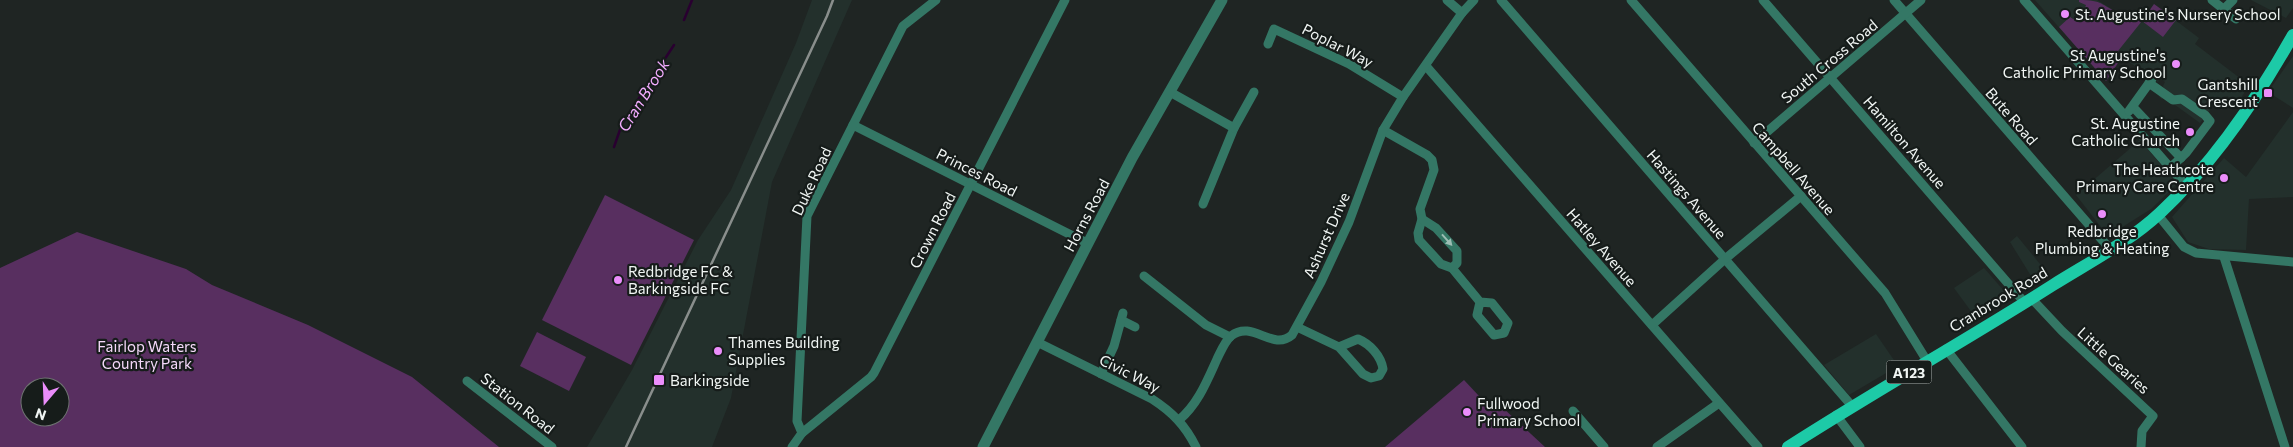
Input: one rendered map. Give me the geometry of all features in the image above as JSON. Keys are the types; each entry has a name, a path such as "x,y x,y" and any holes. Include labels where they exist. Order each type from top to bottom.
{"main road":[{"name":"Cranbrook Road","path":"1788,447 1836,415 2028,301 2110,249 2158,215 2187,187 2229,135 2276,66 2293,35"}],"street":[{"name":"Duke Road","path":"802,433 797,421 806,224 903,26 936,0"},
{"name":"Crown Road","path":"792,447 802,433 874,373 1065,0"},
{"name":"Horns Road","path":"983,447 1087,243 1222,0"},
{"path":"1447,0 1462,13"},
{"name":"Ashurst Drive","path":"1230,337 1241,332 1251,332 1280,342 1285,341 1292,335 1321,282 1348,222 1383,130 1403,97 1462,13 1474,0"},
{"name":"Hastings Avenue","path":"1502,0 1852,406"},
{"name":"Campbell Avenue","path":"1631,0 1885,293 1926,361"},
{"name":"Hamilton Avenue","path":"1763,0 2028,301"},
{"name":"Bute Road","path":"1894,0 2110,249"},
{"name":"South Cross Road","path":"1754,143 1921,0"},
{"path":"2024,0 2187,187"},
{"path":"2212,0 2236,19"},
{"path":"2224,10 2233,0"},
{"name":"Poplar Way","path":"1268,44 1274,29 1349,64 1403,97"},
{"name":"Hatley Avenue","path":"1426,66 1758,447"},
{"path":"2125,114 2133,107 2151,81 2173,100 2182,99 2205,115 2210,121 2181,158 2170,168"},
{"path":"1170,92 1234,128"},
{"path":"1203,204 1234,128 1254,92"},
{"path":"2133,107 2181,158"},
{"name":"Princes Road","path":"853,125 1087,243"},
{"path":"1383,130 1428,154 1432,160 1434,170 1420,209 1422,219 1418,233 1419,240 1441,264 1452,268 1480,302"},
{"path":"1652,325 1724,259 1801,196"},
{"path":"2158,215 2184,247 2196,253 2293,262"},
{"path":"1422,219 1436,228 1457,251 1457,263 1452,268"},
{"path":"2224,257 2285,447"},
{"path":"1144,276 1206,325 1230,337 1197,400 1179,420"},
{"name":"Little Gearies","path":"2028,301 2153,416 2142,431 2141,447"},
{"path":"1101,374 1114,346 1122,316 1135,327"},
{"path":"1297,326 1339,347 1363,374 1371,378 1379,376 1384,369 1382,361 1366,343 1358,339 1339,347"},
{"name":"Civic Way","path":"1037,342 1169,409 1179,420 1196,447"},
{"path":"1946,349 2022,447"},
{"name":"Station Road","path":"467,382 552,447"},
{"path":"1657,447 1719,403"},
{"path":"1573,411 1604,447"},
{"path":"1836,415 1860,447"}],"shaded area":[{"path":"812,0 852,0 772,182 731,398 712,447 587,447 632,370 698,240 731,190 796,43"},
{"name":"St Augustine's Catholic Primary School","path":"2035,0 2097,0 2118,13 2137,17 2142,21 2154,4 2199,38 2195,44 2249,85 2238,103 2227,96 2222,102 2218,99 2200,123 2164,97 2162,99 2159,97 2164,91 2163,86 2165,82 2160,78 2158,82 2122,57 2106,81"},
{"path":"2251,0 2293,0 2293,8 2286,18"},
{"path":"2293,56 2293,108 2268,92"},
{"path":"2293,112 2293,197 2249,199 2246,250 2209,249 2188,242 2172,217 2224,158 2246,177"},
{"path":"2140,140 2177,184 2151,209 2108,236 2076,195"},
{"path":"2017,236 2049,275 2036,284 2010,242"},
{"path":"1984,268 2011,299 1976,318 1954,288"},
{"path":"1876,334 1898,366 1849,395 1824,365"}],"green space":[{"path":"2079,0 2098,2 2119,13 2142,21 2118,51 2124,54 2106,81 2059,27 2070,17 2073,19 2082,16 2086,5 2079,2"},
{"path":"2154,4 2176,20 2163,37 2142,21"},
{"name":"Redbridge FC & Barkingside FC","path":"605,195 694,240 631,365 542,320"},
{"name":"Fairlop Waters Country Park","path":"77,232 186,269 212,285 308,325 412,377 499,447 0,447 0,268"},
{"path":"537,332 586,357 569,391 520,366"},
{"name":"Fullwood Primary School","path":"1464,380 1479,396 1503,408 1545,447 1385,447"}],"waterway":[{"name":"Cran Brook","path":"684,20 692,0"},
{"name":"Cran Brook","path":"614,147 622,124 674,45"}],"railway":[{"path":"626,447 833,0"}],"place":[{"name":"St. Augustine's Nursery School","path":"2065,14"},
{"name":"St Augustine's Catholic Primary School","path":"2176,64"},
{"name":"Gantshill Crescent","path":"2268,93"},
{"name":"St. Augustine Catholic Church","path":"2190,132"},
{"name":"The Heathcote Primary Care Centre","path":"2224,178"},
{"name":"Redbridge Plumbing & Heating","path":"2102,214"},
{"name":"Redbridge FC & Barkingside FC","path":"618,280"},
{"name":"Thames Building Supplies","path":"718,351"},
{"name":"Barkingside","path":"659,380"},
{"name":"Fullwood Primary School","path":"1467,412"}]}
